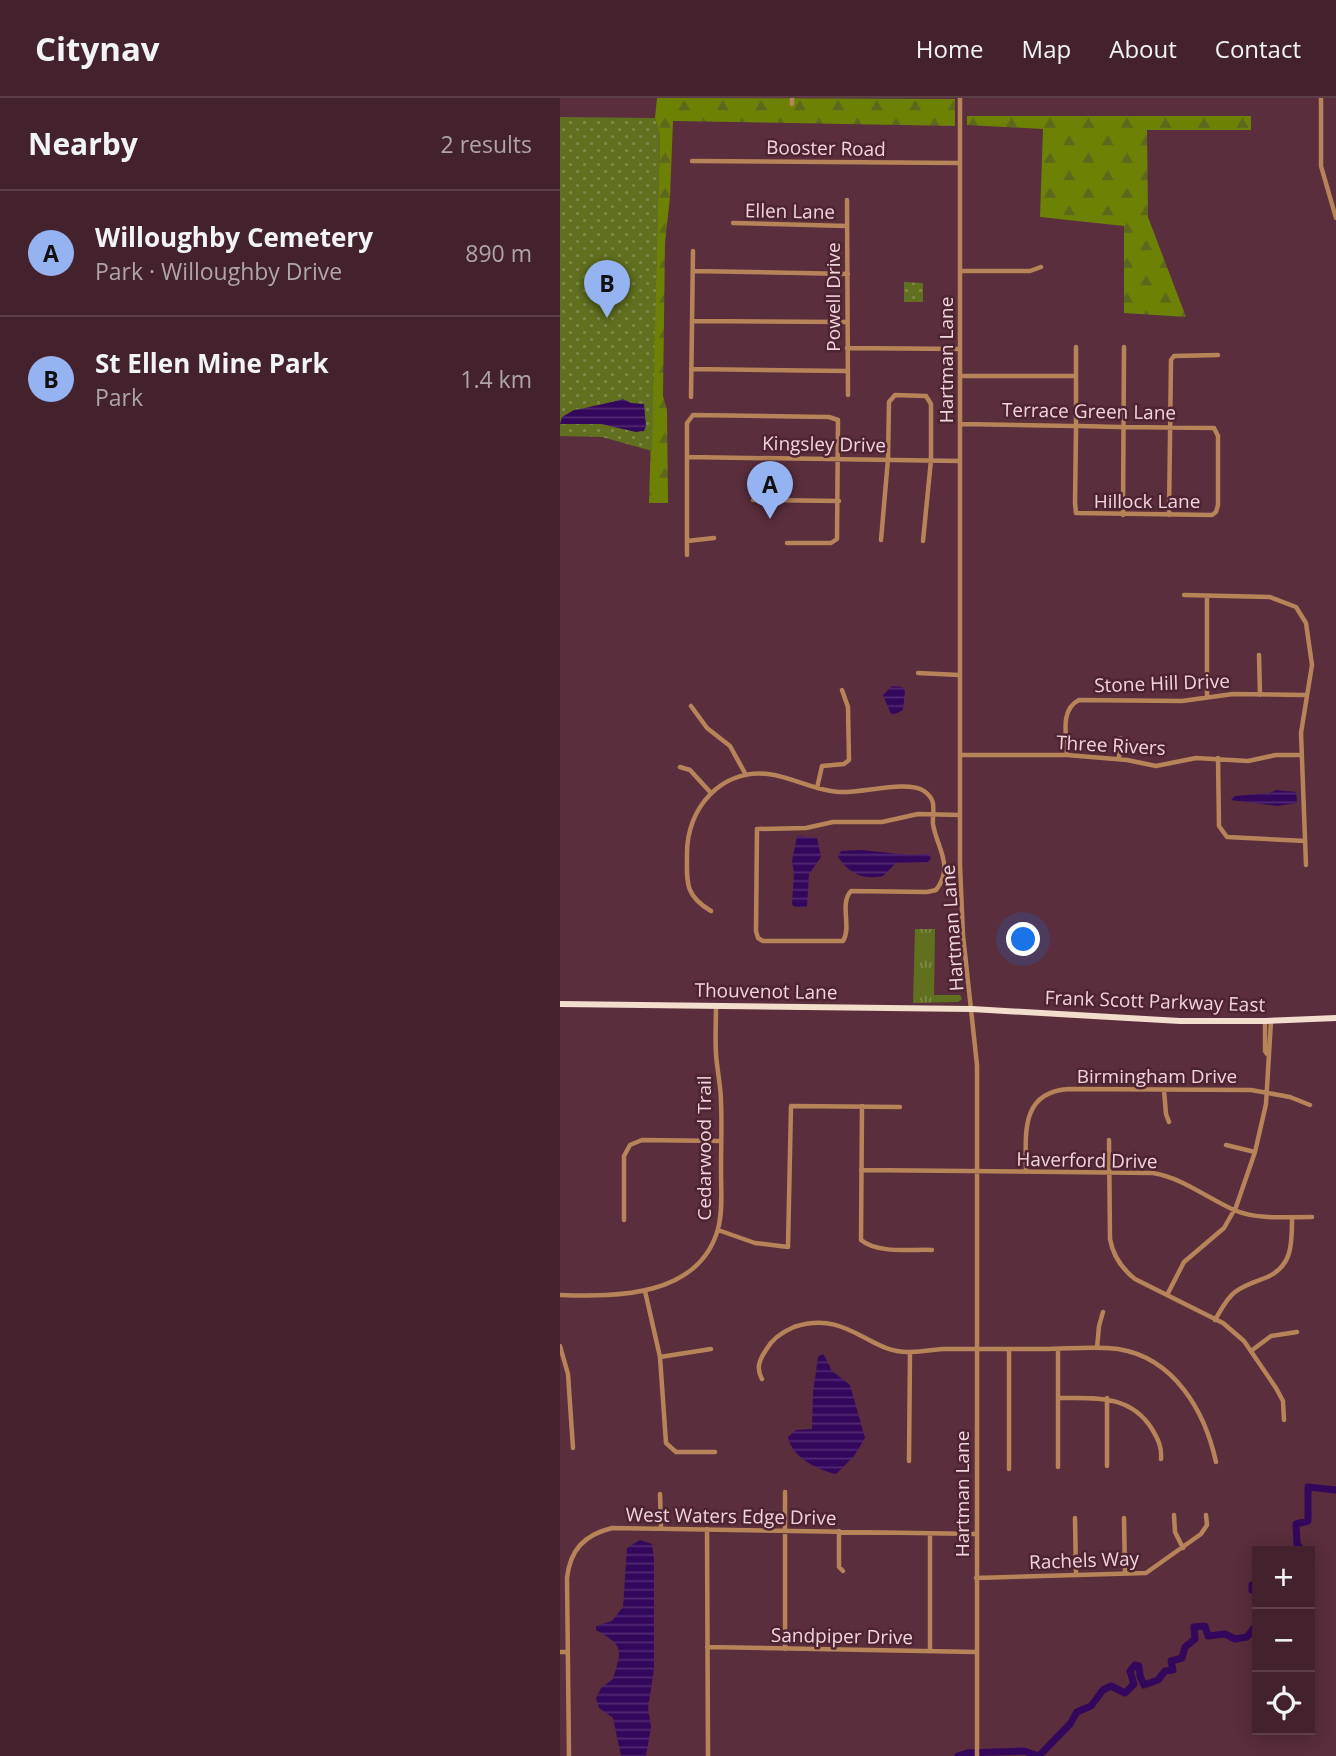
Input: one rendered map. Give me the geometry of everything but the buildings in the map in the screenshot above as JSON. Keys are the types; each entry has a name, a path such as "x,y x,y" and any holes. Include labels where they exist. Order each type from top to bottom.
{"main road":[{"name":"Thouvenot Lane","path":"560,1004 972,1009"},
{"name":"Frank Scott Parkway East","path":"972,1009 1173,1021 1336,1018"}],"street":[{"name":"Hartman Lane","path":"960,98 960,815 962,920 976,1065 978,1171 977,1756"},
{"path":"1321,98 1321,166 1336,218"},
{"name":"Booster Road","path":"692,161 960,163"},
{"name":"Powell Drive","path":"847,200 848,395"},
{"name":"Ellen Lane","path":"733,223 847,226"},
{"path":"691,397 693,251"},
{"path":"960,271 1030,271 1041,267"},
{"path":"693,271 848,274"},
{"path":"692,321 847,322"},
{"path":"1076,347 1076,426"},
{"path":"1123,515 1124,347"},
{"path":"847,348 960,349"},
{"path":"1169,515 1171,360 1174,356 1182,355 1218,355"},
{"path":"691,369 847,371"},
{"path":"960,376 1076,376"},
{"path":"881,540 888,459 889,402 895,395 911,395 924,396 930,401 930,460 923,541"},
{"path":"687,555 688,421 690,416 695,415 834,418 839,425 839,534 835,542 787,543"},
{"name":"Terrace Green Lane","path":"960,424 1208,427 1217,431 1216,512"},
{"name":"Hillock Lane","path":"1076,426 1076,513 1212,515 1216,512"},
{"name":"Kingsley Drive","path":"687,457 960,461"},
{"path":"753,500 839,501"},
{"path":"687,541 714,538"},
{"path":"1184,595 1270,597 1296,607 1306,623 1311,644 1312,675 1306,695 1301,733 1306,865"},
{"path":"1207,596 1207,697"},
{"path":"1259,654 1259,695"},
{"path":"918,673 959,675"},
{"path":"817,788 822,766 844,765 849,760 848,707 842,690"},
{"name":"Stone Hill Drive","path":"1067,755 1067,712 1079,701 1182,701 1233,694 1306,695"},
{"path":"691,706 707,728 730,746 746,775"},
{"path":"1119,759 1120,738"},
{"name":"Three Rivers","path":"960,755 1067,755 1119,759 1156,766 1196,758 1248,761 1276,755 1301,755"},
{"path":"1218,758 1219,826 1222,833 1234,838 1306,841"},
{"path":"680,767 690,770 711,793"},
{"path":"711,911 695,902 689,890 687,839 694,816 711,793 727,782 746,775 768,774 817,788 860,792 904,785 916,786 933,800 935,815 933,825 942,848 944,863 936,890 851,891 847,896 846,935 840,942 763,942 758,938 755,925 757,829 800,829 833,822 882,822 918,814 935,815 960,815"},
{"name":"Cedarwood Trail","path":"560,1295 611,1295 664,1286 692,1269 704,1257 718,1230 721,1098 716,1052 716,1006"},
{"path":"1167,1295 1184,1262 1224,1228 1235,1210 1255,1152 1266,1104 1265,1051 1268,1021"},
{"name":"Birmingham Drive","path":"1026,1172 1026,1123 1033,1108 1049,1094 1069,1089 1266,1092 1310,1105"},
{"path":"1164,1090 1166,1114 1170,1122"},
{"path":"718,1230 755,1243 788,1247 791,1106 900,1107"},
{"path":"862,1106 861,1240 872,1246 932,1250"},
{"path":"624,1220 624,1157 630,1144 642,1140 721,1141"},
{"path":"1109,1140 1112,1253 1128,1273 1215,1320 1244,1341 1283,1401 1284,1420"},
{"path":"1226,1145 1255,1152"},
{"name":"Haverford Drive","path":"861,1170 1153,1173 1168,1177 1235,1210 1249,1214 1312,1217"},
{"path":"1215,1320 1231,1294 1281,1270 1292,1242 1292,1217"},
{"path":"645,1291 660,1357 666,1443 676,1452 715,1452"},
{"path":"1097,1349 1103,1312"},
{"path":"762,1379 759,1366 768,1346 785,1331 805,1324 826,1323 841,1326 890,1349 909,1352 939,1349 1118,1349 1154,1363 1173,1377 1202,1415 1216,1462"},
{"path":"1251,1350 1271,1336 1297,1332"},
{"path":"560,1346 568,1374 573,1448"},
{"path":"660,1357 711,1349"},
{"path":"1009,1349 1009,1469"},
{"path":"1058,1349 1058,1467"},
{"path":"909,1352 909,1461"},
{"path":"1059,1398 1107,1398 1126,1404 1148,1423 1161,1448 1161,1459"},
{"path":"1107,1398 1107,1466"},
{"path":"785,1492 785,1648"},
{"path":"660,1494 661,1529"},
{"path":"1174,1514 1175,1532 1183,1548"},
{"name":"Rachels Way","path":"976,1578 1146,1573 1204,1531 1206,1514"},
{"path":"1075,1518 1076,1575"},
{"path":"1124,1518 1125,1573"},
{"name":"West Waters Edge Drive","path":"569,1756 567,1578 569,1563 575,1550 597,1531 612,1528 976,1534"},
{"path":"706,1529 708,1756"},
{"path":"839,1531 839,1567 843,1571"},
{"path":"930,1534 930,1651"},
{"name":"Sandpiper Drive","path":"707,1647 976,1652"},
{"path":"560,1652 568,1652"}],"green space":[{"path":"657,98 955,99 955,126 673,121 665,243 663,396 667,410 668,503 649,503 660,136 655,118"},
{"path":"967,116 1251,116 1251,130 1147,130 1148,217 1186,317 1124,313 1124,226 1040,217 1043,129 967,125"},
{"path":"560,117 655,118 660,136 652,451 602,437 560,436"},
{"path":"904,282 923,283 923,302 904,302"},
{"path":"915,929 935,929 934,995 960,995 962,999 958,1002 913,1003"}],"shaded area":[{"path":"623,399 644,404 644,431 636,432 601,424 560,424 562,417 574,410"},
{"path":"892,686 902,687 905,691 903,710 893,715 883,695"},
{"path":"1276,790 1296,792 1297,803 1277,806 1231,800 1235,796"},
{"path":"797,836 817,838 821,857 809,874 807,907 794,907 792,904 792,861"},
{"path":"862,850 909,855 928,854 931,858 928,862 896,863 883,876 869,877 852,872 838,857 841,851"},
{"path":"823,1353 832,1371 850,1385 865,1438 854,1456 836,1474 806,1462 795,1451 788,1437 796,1430 812,1429 818,1357"},
{"path":"640,1540 652,1544 654,1559 654,1669 648,1708 651,1727 646,1756 621,1756 613,1718 599,1708 596,1698 601,1688 613,1679 618,1649 612,1640 596,1630 596,1626 612,1621 623,1607 627,1548"}],"waterway":[{"path":"1299,1546 1296,1524 1308,1521 1308,1487 1336,1490"},
{"path":"958,1756 967,1753 1024,1751 1039,1756 1070,1724 1077,1712 1091,1706 1103,1690 1111,1686 1125,1693 1134,1684 1130,1671 1135,1665 1139,1666 1144,1685 1158,1680 1165,1671 1173,1670 1171,1661 1182,1658 1185,1647 1195,1639 1194,1627 1205,1626 1208,1636 1225,1634 1235,1639 1247,1637 1252,1630"}],"place":[{"name":"St Ellen Mine Park","path":"607,318"},
{"name":"Willoughby Cemetery","path":"770,519"}]}
